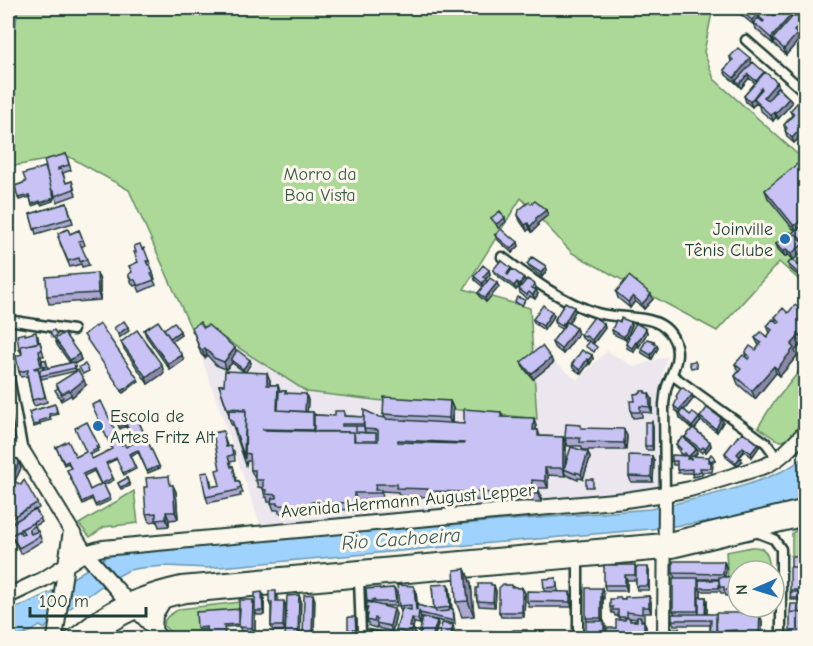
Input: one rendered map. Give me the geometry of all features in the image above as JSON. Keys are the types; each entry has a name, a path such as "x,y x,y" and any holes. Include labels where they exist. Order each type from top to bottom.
{"main road":[{"name":"Avenida Hermann August Lepper","path":"8,596 103,548 613,501 665,499 757,469 776,460 806,431"},
{"path":"8,449 23,452 88,557 158,634"},
{"path":"664,639 665,499"},
{"path":"71,531 57,628 71,639 103,615 195,593 578,560 664,542 806,507"},
{"path":"91,639 132,607 170,587 192,583 664,542 753,531 806,518"},
{"path":"158,634 155,615 164,600"}],"street":[{"path":"746,40 806,93"},
{"path":"502,257 541,285 586,309 607,315 650,319 661,325 675,340 677,355 664,404 665,499"},
{"path":"8,321 74,330"},
{"path":"8,372 23,452"},
{"path":"672,375 766,443 776,460"},
{"path":"753,531 774,539 781,549 781,639"},
{"path":"578,560 578,639"},
{"path":"359,579 362,634 382,639"}],"shaded area":[{"path":"205,326 307,392 537,418 532,344 577,380 607,351 635,367 667,356 657,401 658,487 591,499 260,524 193,333"}],"green space":[{"name":"Morro da Boa Vista","path":"13,8 713,8 704,52 714,79 805,161 805,285 779,262 717,331 572,253 521,198 464,289 530,308 537,419 307,392 205,326 193,333 129,190 68,156 8,167 8,49"},
{"path":"805,364 805,420 793,435 780,441 758,427 772,405"},
{"path":"134,491 138,523 104,527 90,537 79,524"},
{"path":"805,525 805,558 792,558 792,533"},
{"path":"757,547 767,554 768,559 726,559 726,552"},
{"path":"240,602 240,611 208,629 208,635 200,638 176,638 164,626 168,616 179,609"}],"water":[{"name":"Rio Cachoeira","path":"805,455 805,499 750,516 651,529 208,568 165,566 141,568 129,570 109,581 49,623 45,629 40,626 16,637 8,638 8,612 51,592 123,548 650,509 709,496 756,482 794,464"}],"building":[{"path":"737,8 763,8 752,20"},
{"path":"781,8 796,9 771,38 754,23 758,18 764,21 759,17 766,9 774,16"},
{"path":"793,16 802,21 794,31 797,34 784,49 773,39"},
{"path":"738,48 750,58 734,78 724,70 733,60 730,57"},
{"path":"753,62 764,72 756,81 748,74 739,84 736,81"},
{"path":"765,72 777,82 764,97 768,100 777,87 789,98 776,113 771,115 754,98 761,88 750,102 744,96"},
{"path":"799,101 806,107 806,123 792,138 785,131 787,128 784,125 794,114 790,111"},
{"path":"66,154 69,165 58,168 58,170 61,169 66,183 72,181 74,189 55,196 44,160"},
{"path":"801,161 806,167 806,217 794,226 765,190"},
{"path":"45,167 54,197 32,204 29,195 18,198 15,186 26,182 23,174"},
{"path":"535,201 546,210 530,227 528,223 525,225 518,215 519,210 529,202 531,204"},
{"path":"67,203 71,218 34,229 30,214"},
{"path":"500,211 505,218 496,224 491,218"},
{"path":"806,223 805,245 796,234 793,236 792,234"},
{"path":"68,229 70,234 79,230 83,240 79,241 87,259 80,262 79,258 68,261 58,233"},
{"path":"501,229 518,242 511,249 495,235"},
{"path":"790,232 793,236 796,234 804,243 791,254 786,249 783,252 776,244"},
{"path":"140,244 142,249 144,248 149,261 146,261 150,265 154,280 138,286 135,280 129,277 132,272 129,266 138,262 134,246"},
{"path":"532,257 546,266 541,273 527,264"},
{"path":"792,259 806,272 806,280 788,264"},
{"path":"501,260 511,268 508,275 512,269 524,278 520,284 517,282 514,286 493,270"},
{"path":"483,265 489,270 483,277 486,279 482,283 474,276"},
{"path":"97,273 98,293 47,296 46,277"},
{"path":"629,276 651,294 642,304 633,296 628,302 616,292"},
{"path":"490,278 497,283 485,298 478,293"},
{"path":"527,279 535,284 532,288 536,290 533,295 529,292 527,295 519,289"},
{"path":"517,297 525,300 522,306 515,302"},
{"path":"565,302 574,307 562,326 555,322 555,319"},
{"path":"543,305 552,312 543,326 533,319"},
{"path":"795,305 806,314 806,328 791,345 794,348 777,369 774,366 752,391 735,376 741,369 735,364 743,355 748,359 750,357 745,353 750,346 756,350 761,343 755,338 761,332 767,337 772,330 767,326 773,319 780,322 775,317 783,308 788,313"},
{"path":"594,317 604,324 592,340 581,334"},
{"path":"621,318 631,322 624,337 612,330 616,320 620,322"},
{"path":"124,321 128,327 118,334 114,328"},
{"path":"158,321 182,355 168,364 144,330"},
{"path":"174,322 180,331 170,338 164,329"},
{"path":"200,322 204,328 208,325 235,348 224,362 214,358 205,348 202,350 199,347 192,327"},
{"path":"567,322 576,328 561,349 552,342"},
{"path":"636,323 646,329 632,348 626,344"},
{"path":"100,324 138,379 122,391 84,335"},
{"path":"54,330 57,335 53,338 50,333"},
{"path":"137,330 162,365 146,377 121,342"},
{"path":"36,332 38,343 21,346 19,349 17,335"},
{"path":"64,333 79,354 70,360 55,339"},
{"path":"647,339 654,341 653,343 657,345 651,355 641,349"},
{"path":"589,341 597,347 594,352 585,346"},
{"path":"40,342 41,366 34,368 38,368 45,397 32,400 28,370 19,372 16,356 22,354 21,346"},
{"path":"542,346 551,358 531,374 521,362"},
{"path":"237,350 250,360 243,369 231,360"},
{"path":"582,350 592,355 580,370 572,364"},
{"path":"42,360 46,360 47,366 43,367"},
{"path":"695,361 697,367 691,368 689,362"},
{"path":"74,362 75,368 40,376 40,370"},
{"path":"85,364 89,371 83,374 79,367"},
{"path":"78,370 84,380 62,394 56,384"},
{"path":"225,371 267,373 267,385 278,385 277,410 313,412 313,430 263,430 354,432 354,441 378,441 378,430 364,429 364,410 386,419 464,424 464,409 501,412 501,417 534,418 533,430 538,430 538,436 563,437 563,468 545,468 545,481 532,480 532,488 538,488 538,494 428,491 428,489 396,488 397,484 376,484 375,490 381,490 381,493 354,493 354,503 312,502 305,506 277,505 277,503 271,503 272,498 277,498 277,495 266,494 266,490 263,489 263,480 255,480 255,470 251,470 250,454 244,453 246,409 227,408 219,385 224,385","holes":["398,440 464,443 398,442"]},
{"path":"682,387 692,395 679,410 674,406 676,396"},
{"path":"58,388 63,397 61,399 55,390"},
{"path":"279,391 306,394 305,412 278,410"},
{"path":"641,391 649,393 650,407 640,406 640,412 631,412 630,401 635,401 634,394 641,393"},
{"path":"384,397 450,401 449,418 383,414"},
{"path":"101,401 122,445 124,443 126,447 134,443 126,424 119,427 116,420 127,415 131,421 137,418 159,466 147,471 138,450 129,454 135,467 123,473 116,458 106,463 113,478 103,483 110,498 95,505 92,497 82,502 67,470 71,468 68,461 64,463 56,447 68,441 76,457 86,452 75,428 87,422 99,446 89,453 92,459 112,449 92,405","holes":["94,469 101,484 103,483 90,490 83,474"]},
{"path":"55,404 57,412 49,414 50,418 39,421 40,424 33,425 29,412"},
{"path":"707,408 721,418 716,429 700,417"},
{"path":"683,409 690,415 693,412 699,418 692,427 679,414"},
{"path":"229,410 246,411 245,459 232,420 229,418"},
{"path":"335,411 344,411 344,416 364,417 364,424 342,424 342,426 356,426 356,432 376,433 376,441 355,441 354,432 314,432 314,415 335,416"},
{"path":"645,422 652,422 652,446 645,446"},
{"path":"566,424 581,425 581,428 624,429 624,443 580,442 580,438 565,438"},
{"path":"356,426 364,426 365,433 356,432"},
{"path":"693,428 710,442 705,449 703,447 701,449 685,437"},
{"path":"223,431 226,447 231,446 233,455 228,456 231,467 233,466 236,481 239,481 241,487 238,490 206,497 201,473 208,472 211,487 220,485 216,470 220,469 213,433"},
{"path":"743,432 758,444 751,453 743,447 737,454 740,457 736,463 725,453"},
{"path":"683,437 696,449 688,457 679,451 681,449 676,444"},
{"path":"571,447 588,452 581,474 564,469"},
{"path":"711,454 715,458 712,461 709,459"},
{"path":"629,455 652,456 651,477 629,476"},
{"path":"672,455 688,456 687,459 691,459 691,456 709,457 711,468 700,468 701,471 692,474 692,469 677,470 677,461 672,461"},
{"path":"8,456 19,462 10,481 8,480"},
{"path":"169,476 170,485 173,485 175,512 166,512 166,519 156,520 156,513 146,514 144,487 147,487 146,478"},
{"path":"127,478 129,484 120,487 118,483"},
{"path":"586,479 593,479 593,487 586,487"},
{"path":"24,480 37,503 8,520 8,492 14,481 21,485"},
{"path":"35,509 41,518 20,529 11,535 12,537 8,530 8,522 9,525"},
{"path":"33,523 35,526 29,529 31,534 38,531 40,536 19,548 11,535 19,531 21,534 24,533 21,529"},
{"path":"791,556 806,556 806,585 804,585 803,567 791,567"},
{"path":"673,561 724,561 723,574 673,573"},
{"path":"604,565 635,565 635,575 625,575 625,585 604,585"},
{"path":"636,567 648,567 648,586 636,586"},
{"path":"790,567 803,567 803,590 790,590"},
{"path":"465,569 468,601 456,602 454,570"},
{"path":"719,577 726,577 726,590 724,587 719,587"},
{"path":"556,578 557,587 544,588 543,579"},
{"path":"673,578 698,578 698,611 673,611"},
{"path":"699,580 719,580 720,588 699,588"},
{"path":"482,583 494,585 493,602 477,601 476,588"},
{"path":"448,584 450,607 434,609 432,585"},
{"path":"503,584 522,588 522,612 499,612 499,588"},
{"path":"397,585 414,586 416,610 419,611 418,619 412,618 411,634 396,630 402,608 411,610 411,605 399,606"},
{"path":"394,588 396,602 375,602 374,599 373,602 367,601 366,589"},
{"path":"586,588 602,588 601,618 586,618"},
{"path":"269,591 276,591 276,601 284,601 283,626 271,626 272,602 269,602"},
{"path":"527,591 570,592 570,602 527,601"},
{"path":"262,592 263,611 255,611 255,593"},
{"path":"791,592 806,592 806,598 790,598"},
{"path":"313,594 312,639 303,639 304,595"},
{"path":"299,595 298,639 285,639 287,596"},
{"path":"649,596 649,607 642,607 642,614 627,612 627,617 618,617 618,610 610,607 610,599 616,599 616,597 625,599 625,597"},
{"path":"699,597 706,597 705,614 699,614"},
{"path":"239,600 253,600 252,628 239,627"},
{"path":"367,602 394,609 390,626 376,623 375,618 374,622 367,620"},
{"path":"791,604 806,604 806,613 790,612"},
{"path":"417,605 436,612 453,609 454,621 420,613"},
{"path":"240,609 239,624 224,625 225,639 199,639 199,633 208,633 207,627 197,628 196,612"},
{"path":"790,612 806,613 806,639 790,639"},
{"path":"716,613 726,613 726,619 760,619 759,636 736,636 736,630 722,631 722,637 716,637"},
{"path":"672,614 716,614 717,639 710,639 711,620 672,620"},
{"path":"348,617 355,617 356,630 348,630"},
{"path":"423,617 437,621 432,638 419,635"},
{"path":"637,617 641,617 641,621 644,621 644,633 632,635 616,633 617,639 607,639 607,628 616,628 616,620 630,618 630,621 637,621"},
{"path":"586,621 604,621 604,639 586,639"},
{"path":"442,623 453,625 450,639 438,639"},
{"path":"672,628 679,628 679,639 672,639"},
{"path":"513,630 527,630 526,639 513,639"},
{"path":"489,631 498,632 498,639 489,639"},
{"path":"253,632 267,635 267,639 253,639"},
{"path":"553,637 570,638 570,639 553,639"}],"waterway":[{"path":"8,74 18,8"}],"place":[{"name":"Joinville Tênis Clube","path":"785,239"},
{"name":"Escola de Artes Fritz Alt","path":"98,426"}]}
